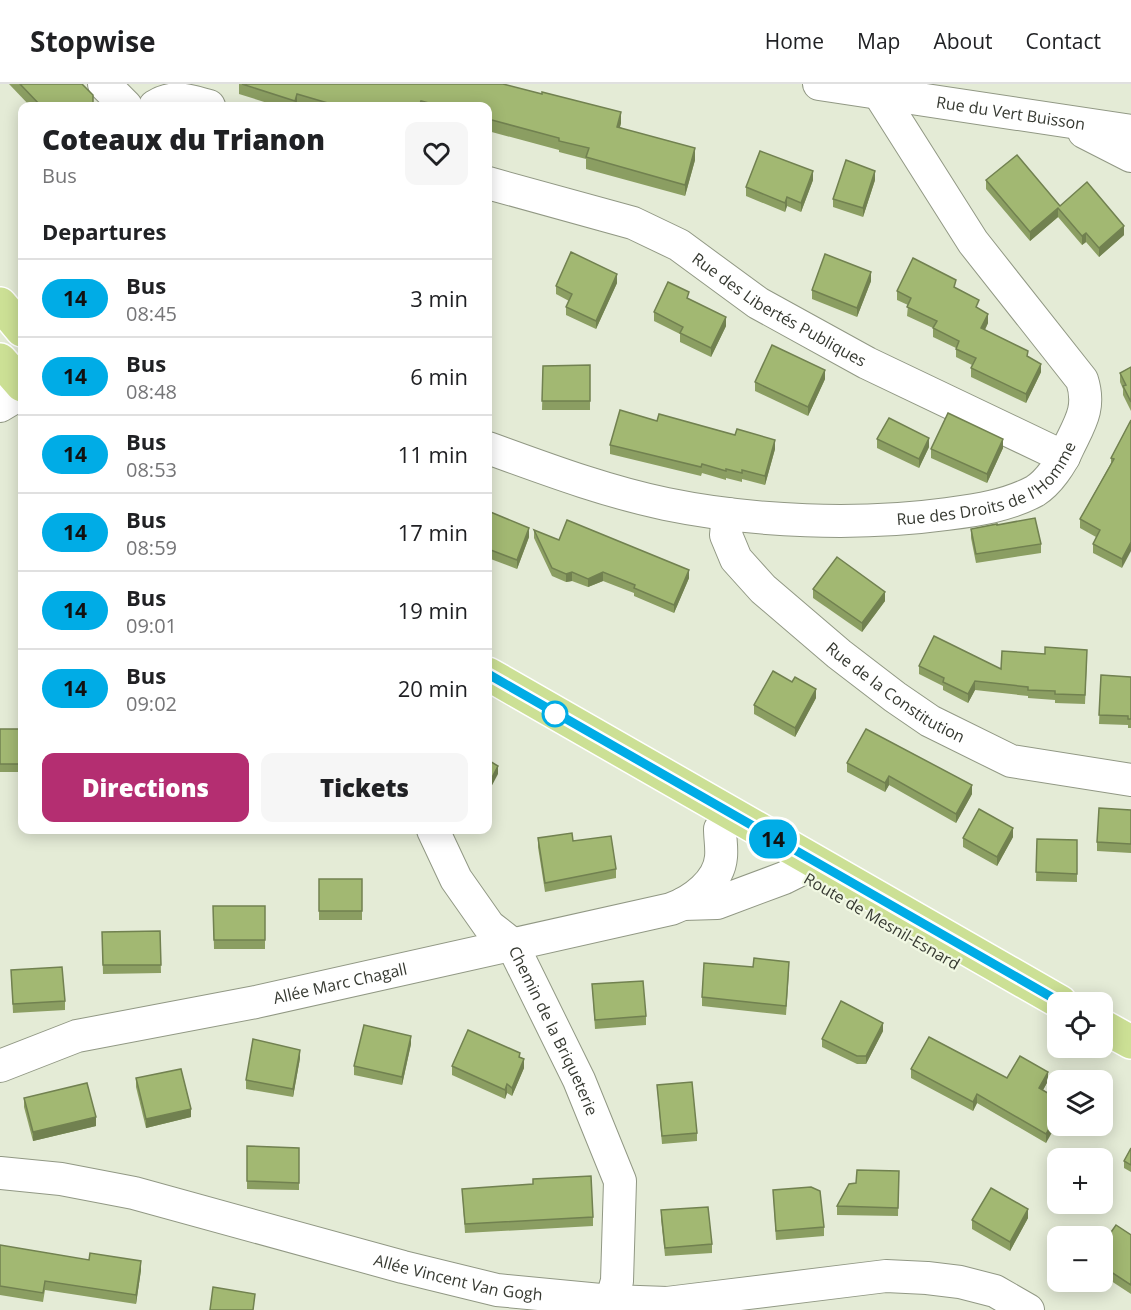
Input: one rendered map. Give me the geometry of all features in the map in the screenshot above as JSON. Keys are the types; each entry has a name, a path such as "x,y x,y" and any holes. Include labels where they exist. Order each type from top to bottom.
{"main road":[{"path":"0,360 18,381"},
{"name":"Route de Mesnil-Esnard","path":"492,676 1047,995"},
{"name":"Route de Mesnil-Esnard","path":"492,698 1047,1014"},
{"path":"1113,1032 1131,1042"},
{"path":"1113,1052 1131,1061"}],"street":[{"path":"104,84 122,102"},
{"name":"Rue du Vert Buisson","path":"819,84 1131,131"},
{"name":"Rue des Droits de l'Homme","path":"492,449 615,492 728,514 855,521 913,519 985,508 1017,499 1037,490 1052,475 1064,457 1084,412 1086,398 1082,380 973,242 878,92"},
{"path":"166,102 176,98 192,102"},
{"path":"1059,119 1131,156"},
{"name":"Rue des Libertés Publiques","path":"492,184 633,223 679,245 758,303 867,363 1064,457"},
{"path":"0,405 15,397 18,392"},
{"name":"Rue de la Constitution","path":"728,514 726,535 736,559 763,589 839,654 930,721 1011,760 1131,780"},
{"path":"683,904 710,883 717,872 721,857 720,829"},
{"name":"Chemin de la Briqueterie","path":"435,834 456,879 489,926 512,944 579,1080 620,1181 617,1281 611,1301"},
{"path":"683,904 717,903 796,872"},
{"name":"Allée Marc Chagall","path":"0,1066 77,1036 256,1002 672,909 683,904"},
{"name":"Allée Vincent Van Gogh","path":"0,1173 61,1179 134,1193 403,1268 497,1290 611,1301 667,1302 885,1276 960,1282 995,1291 1028,1310"}],"building":[{"path":"20,84 82,84 93,95 93,102 37,102"},
{"path":"242,84 503,84 621,112 617,127 695,148 685,185 586,157 589,148 492,120 492,102 324,102 297,94 295,101"},
{"path":"760,151 813,171 801,203 787,197 785,203 746,187"},
{"path":"1017,155 1060,206 1087,182 1124,226 1099,248 1086,233 1082,236 1058,208 1030,232 986,180"},
{"path":"846,160 875,171 863,208 833,199"},
{"path":"571,252 617,274 596,321 566,307 572,294 556,286"},
{"path":"825,254 871,272 857,308 812,290"},
{"path":"913,258 956,280 954,287 979,300 976,307 988,314 981,328 1028,351 1027,356 1041,364 1026,394 971,368 976,358 956,349 959,341 933,328 937,321 907,307 911,298 897,291"},
{"path":"668,282 689,292 687,298 726,317 711,348 680,333 683,327 654,312"},
{"path":"772,345 825,370 808,407 755,382"},
{"path":"590,365 590,401 542,401 543,366"},
{"path":"1131,367 1131,402 1123,386 1126,385 1120,373"},
{"path":"620,410 657,421 659,414 735,435 737,429 775,440 765,476 742,470 742,473 726,469 726,471 702,464 701,467 610,445"},
{"path":"948,413 1003,439 987,474 931,449"},
{"path":"889,418 929,438 919,459 877,439"},
{"path":"1131,420 1131,542 1122,559 1093,544 1100,530 1080,519 1114,459 1111,458"},
{"path":"492,513 529,528 517,560 492,551"},
{"path":"1035,518 1041,544 976,554 971,529"},
{"path":"567,520 689,570 674,605 603,572 588,579 572,572 566,574 552,568 534,530 559,540"},
{"path":"837,557 885,592 862,623 813,589"},
{"path":"934,636 1001,669 1002,651 1045,654 1045,647 1087,650 1085,695 1055,694 1055,691 1028,690 1028,687 975,681 968,694 943,682 944,678 919,666"},
{"path":"773,671 792,682 795,677 816,689 795,728 754,705"},
{"path":"1101,675 1131,677 1131,719 1128,719 1128,716 1099,715"},
{"path":"0,729 18,729 18,764 0,764"},
{"path":"866,729 972,785 956,814 889,776 885,783 847,763"},
{"path":"492,762 498,766 492,777"},
{"path":"1099,808 1131,810 1131,844 1097,842"},
{"path":"979,809 1013,828 997,857 963,838"},
{"path":"572,833 573,841 611,836 616,869 545,883 538,838"},
{"path":"1037,839 1077,840 1077,874 1036,872"},
{"path":"319,879 362,879 362,911 319,911"},
{"path":"213,906 265,906 265,940 214,940"},
{"path":"160,931 161,965 103,965 102,932"},
{"path":"754,958 789,962 786,1006 702,997 704,963 753,967"},
{"path":"62,967 65,1001 13,1004 11,970"},
{"path":"643,981 646,1016 595,1020 592,984"},
{"path":"841,1001 883,1023 866,1056 857,1056 822,1039"},
{"path":"364,1025 411,1036 402,1077 354,1066"},
{"path":"468,1030 520,1053 519,1057 524,1059 512,1088 507,1084 505,1090 452,1066"},
{"path":"929,1037 1007,1078 1020,1056 1047,1071 1039,1088 1047,1093 1047,1132 1046,1134 977,1094 973,1102 911,1069"},
{"path":"253,1039 300,1050 293,1089 246,1080"},
{"path":"181,1069 191,1109 146,1119 136,1078"},
{"path":"692,1082 697,1133 662,1136 657,1085"},
{"path":"87,1083 96,1117 33,1132 24,1098"},
{"path":"247,1146 299,1148 299,1183 247,1181"},
{"path":"1131,1148 1131,1165 1124,1161"},
{"path":"857,1170 899,1171 898,1208 837,1206 849,1184 856,1183"},
{"path":"591,1176 593,1217 465,1224 462,1189 533,1184 533,1179"},
{"path":"811,1187 820,1191 824,1227 776,1231 773,1190"},
{"path":"991,1188 1028,1209 1010,1242 972,1220"},
{"path":"708,1207 712,1244 665,1248 661,1210"},
{"path":"1116,1225 1131,1235 1131,1285 1113,1273 1113,1229"},
{"path":"0,1245 89,1260 90,1253 141,1261 136,1295 45,1281 43,1293 0,1286"},
{"path":"213,1287 255,1294 253,1310 210,1310"}],"bus line":[{"name":"14","path":"492,676 1047,995"}]}
